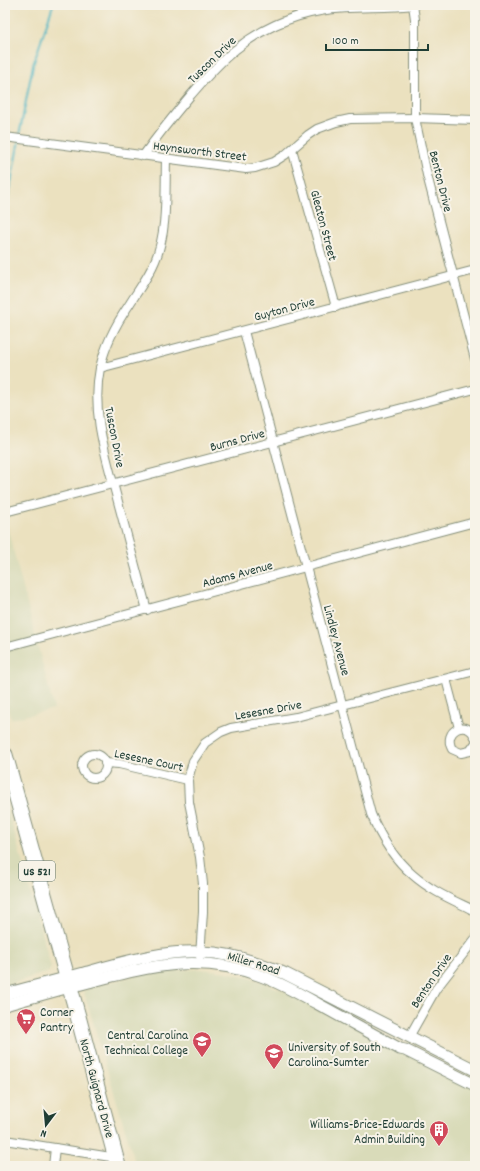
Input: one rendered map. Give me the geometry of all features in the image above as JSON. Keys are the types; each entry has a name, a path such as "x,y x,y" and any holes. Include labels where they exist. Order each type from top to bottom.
{"highway":[{"name":"North Guignard Drive","path":"5,755 118,1162"}],"street":[{"name":"Benton Drive","path":"413,5 415,19 415,118 427,175 475,359"},
{"name":"Tuscon Drive","path":"143,156 162,129 210,72 235,50 260,33 305,14 322,10 413,5"},
{"name":"Haynsworth Street","path":"6,138 246,169 255,168 274,162 317,129 336,122 350,120 415,118 475,120"},
{"name":"Gleaton Street","path":"292,149 336,307"},
{"name":"Tuscon Drive","path":"147,610 102,437 97,410 97,391 103,356 118,322 145,282 159,250 164,226 166,159"},
{"name":"Guyton Drive","path":"100,368 475,270"},
{"name":"Lindley Avenue","path":"244,331 371,814 386,843 402,864 413,875 431,888 475,911"},
{"name":"Burns Drive","path":"5,512 475,389"},
{"name":"Adams Avenue","path":"5,647 475,522"},
{"name":"Lesesne Drive","path":"200,964 202,884 200,857 189,802 188,780 191,767 205,743 221,732 240,726 296,717 343,706 475,671"},
{"path":"446,679 459,728"},
{"path":"475,737 470,730 464,728 459,728 454,731 450,737 452,749 457,752 464,753 472,749 475,744"},
{"name":"Lesesne Court","path":"105,763 119,764 188,780"},
{"name":"Benton Drive","path":"409,1037 436,989 475,939"},
{"name":"Miller Road","path":"5,1005 139,958 180,952 201,952 241,958 286,974 475,1070"},
{"name":"Miller Road","path":"5,994 150,967 176,964 215,965 239,969 276,982 400,1049 405,1050 475,1085"},
{"path":"5,1140 56,1148 118,1162"},
{"path":"53,1166 56,1148"}],"shaded area":[{"path":"5,518 54,709 11,719 5,700"},
{"path":"5,799 51,967 49,972 5,985"},
{"name":"University of South Carolina-Sumter","path":"201,969 226,972 252,978 282,990 475,1087 475,1166 134,1166 134,1159 84,992 88,988 154,971"}],"waterway":[{"path":"19,136 33,65 53,5"},
{"path":"5,214 19,140"}],"place":[{"name":"Corner Pantry","path":"26,1035"},
{"name":"Central Carolina Technical College","path":"202,1058"},
{"name":"University of South Carolina-Sumter","path":"274,1070"},
{"name":"Williams-Brice-Edwards Admin Building","path":"439,1147"}]}
